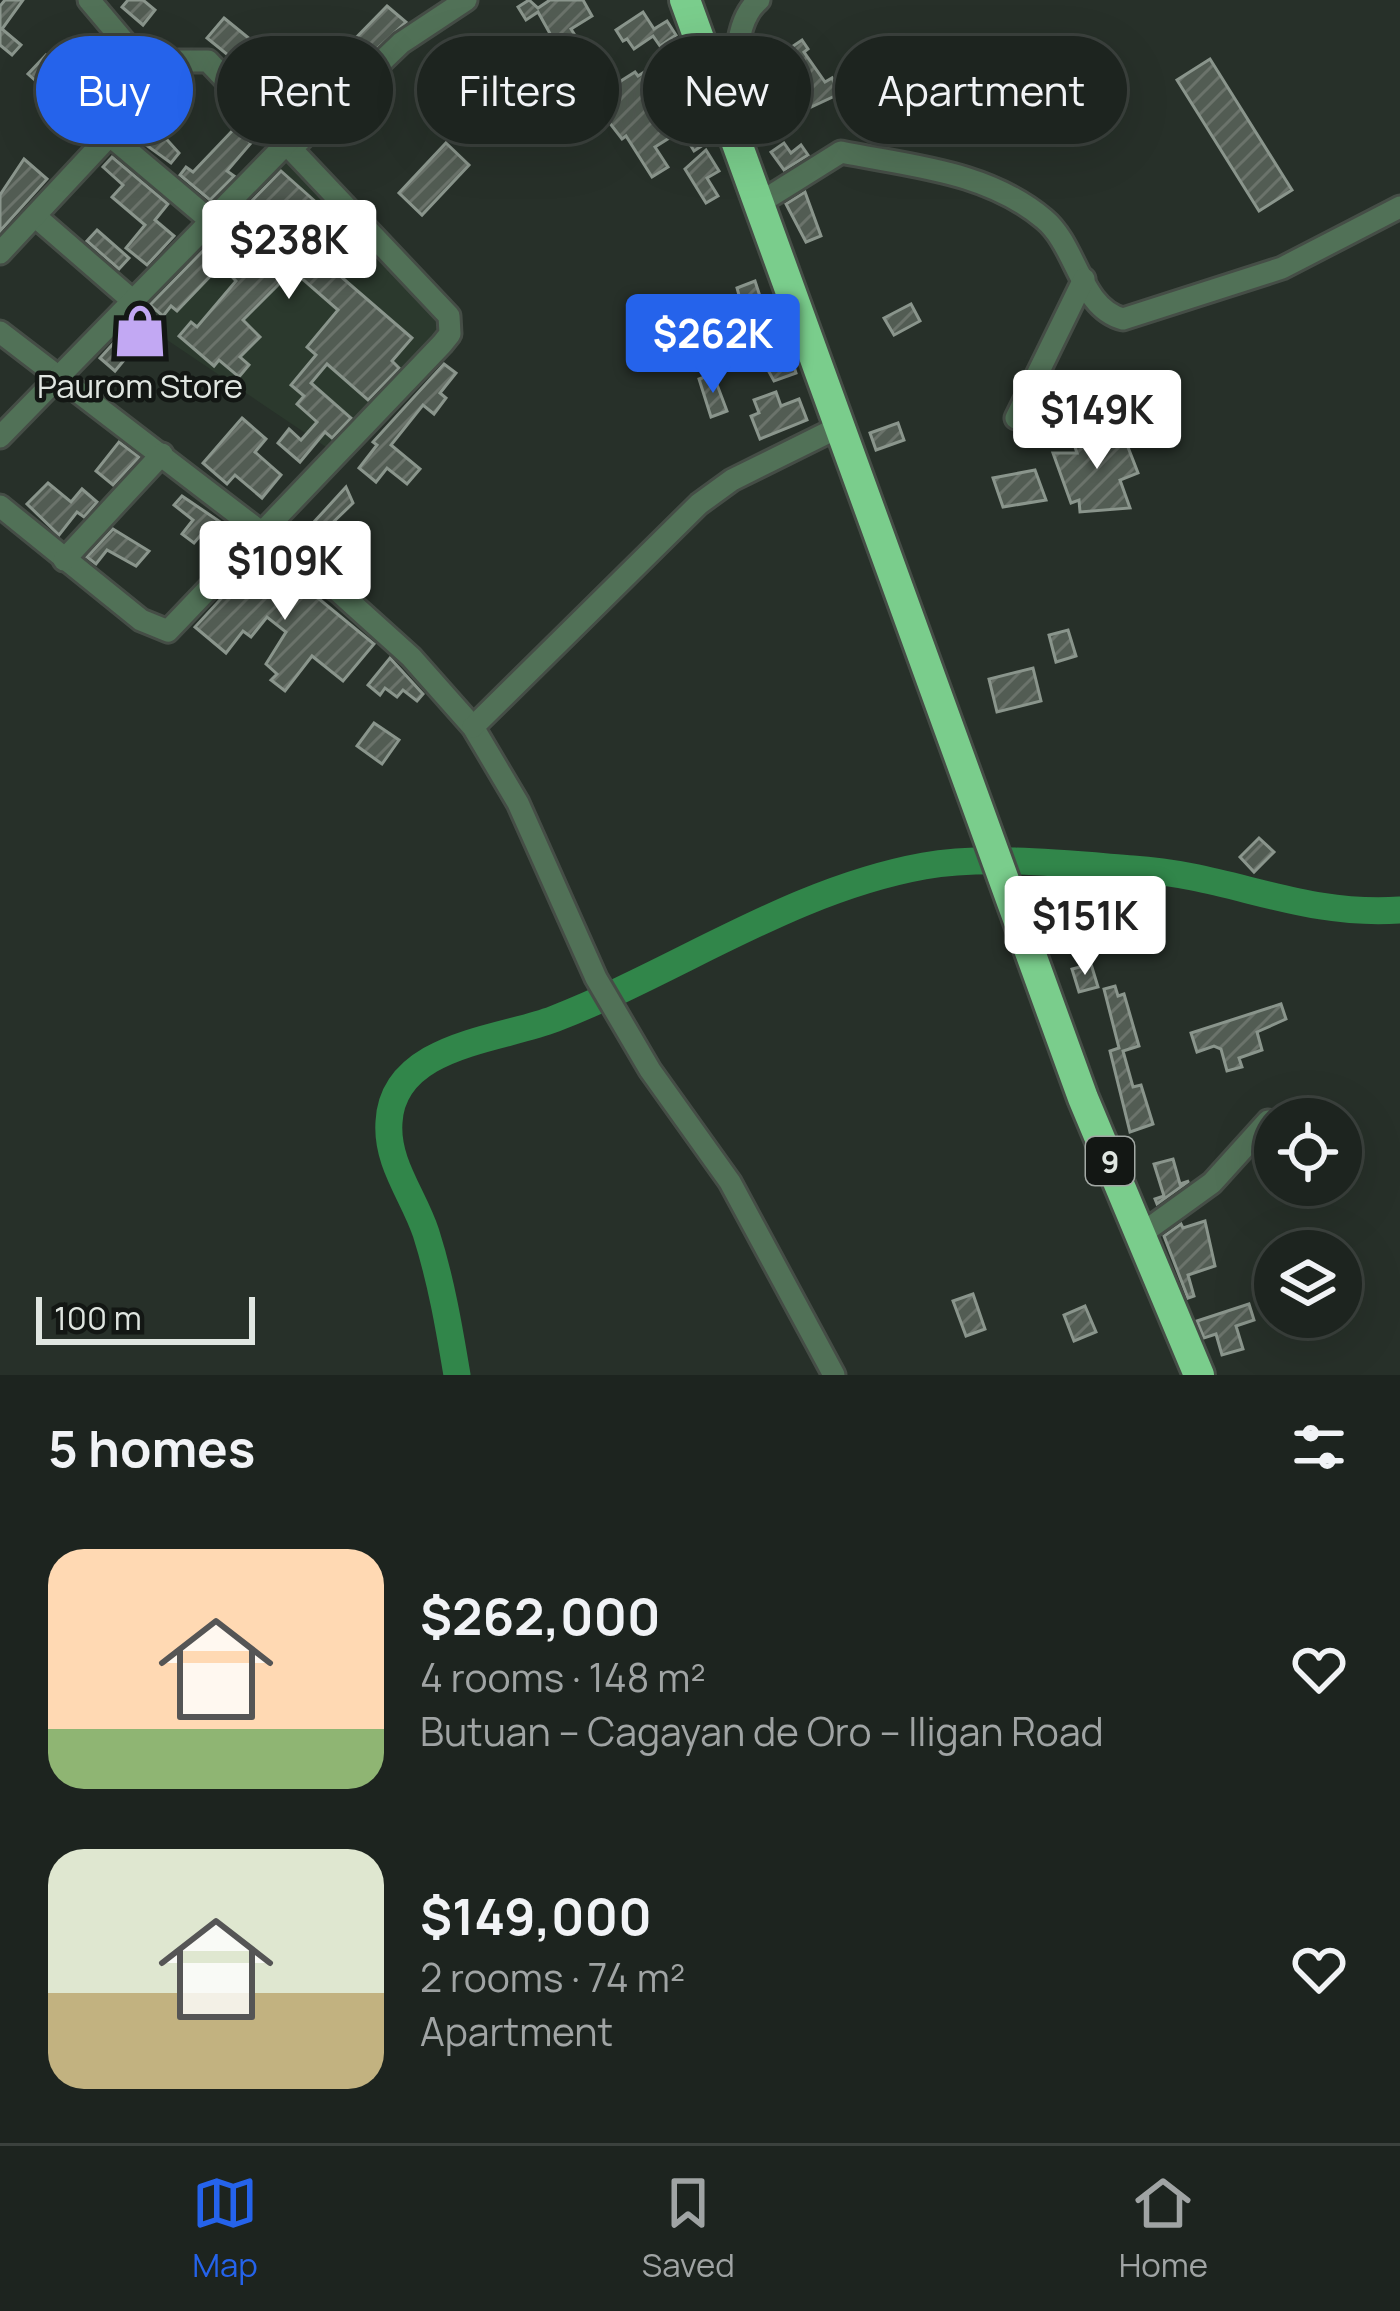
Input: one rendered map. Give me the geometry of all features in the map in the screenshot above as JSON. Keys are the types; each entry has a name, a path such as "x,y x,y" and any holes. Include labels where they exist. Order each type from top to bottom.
{"highway":[{"name":"9","path":"685,0 698,36"},
{"name":"9","path":"739,144 980,819 1199,1375"}],"street":[{"path":"89,0 119,36"},
{"path":"393,51 414,32 466,0"},
{"path":"741,36 742,21 759,0"},
{"path":"0,253 99,144"},
{"path":"120,144 211,221"},
{"path":"0,437 292,144 449,316 451,325 442,344 169,632 141,620 0,506"},
{"path":"761,202 841,152 950,172 991,186 1040,215 1064,242 1104,312 1137,318 1299,260 1400,207"},
{"path":"34,216 134,301"},
{"path":"1016,418 1084,279"},
{"path":"0,332 383,629 473,727 518,802 604,992 730,1182 834,1375"},
{"path":"473,727 699,504 732,480 841,426"},
{"path":"64,560 162,454"},
{"path":"1140,1235 1212,1183 1254,1136"}],"shaded area":[{"path":"288,150 444,320 438,338 329,449 127,313"}],"building":[{"path":"5,0 23,0 2,29 21,45 12,55 0,45 0,6"},
{"path":"128,0 143,0 155,10 143,25 122,7"},
{"path":"529,0 538,8 550,0 583,0 592,16 571,29 575,36 551,36 538,12 526,20 518,7"},
{"path":"387,6 406,22 391,36 358,36"},
{"path":"643,12 654,29 667,21 676,35 643,36 643,43 634,49 616,30"},
{"path":"224,18 246,36 217,36 217,46 207,38"},
{"path":"1210,59 1292,190 1259,211 1177,80"},
{"path":"811,62 825,82 832,78 835,96 811,107"},
{"path":"635,72 638,76 643,73 643,144 660,144 655,147 668,167 652,177 626,136 619,135 619,82"},
{"path":"145,144 171,144 179,153 171,163"},
{"path":"220,144 250,144 227,171 234,176 210,200 180,175 186,167 193,172"},
{"path":"445,144 469,165 422,215 399,193"},
{"path":"785,144 791,153 801,145 808,155 784,170 771,152"},
{"path":"706,150 719,171 707,178 718,196 706,203 685,169"},
{"path":"112,157 168,204 155,220 174,236 147,265 126,248 145,225 112,197 123,185 103,167"},
{"path":"24,159 47,179 0,231 0,195"},
{"path":"281,171 345,228 317,256 412,338 392,361 399,368 368,400 327,364 311,383 351,418 332,438 325,432 300,462 278,443 289,429 301,440 317,422 297,404 304,396 291,385 316,355 307,347 338,310 298,275 285,289 280,283 243,320 260,337 240,357 249,365 239,377 219,360 214,366 179,336 191,322 197,327 236,281 221,265 177,311 171,306 163,316 150,305"},
{"path":"805,192 821,236 806,242 786,204"},
{"path":"97,230 129,258 119,269 87,241"},
{"path":"755,281 770,327 781,323 796,373 774,381 751,339 737,288"},
{"path":"911,304 920,321 894,335 884,318"},
{"path":"131,324 144,336 115,371 100,358"},
{"path":"444,364 456,373 440,393 446,398 434,414 423,405 391,445 420,469 407,484 387,468 376,482 359,468 377,445 373,442"},
{"path":"713,374 727,411 711,417 699,379"},
{"path":"776,392 781,406 799,399 807,420 760,439 751,416 759,413 754,400"},
{"path":"242,418 266,439 255,452 281,475 262,498 235,475 227,484 203,463"},
{"path":"898,423 904,440 876,450 870,433"},
{"path":"1108,425 1113,441 1124,437 1138,473 1120,480 1130,508 1080,512 1079,500 1071,503 1053,453 1077,453 1075,447 1088,441 1085,433"},
{"path":"119,442 139,457 113,485 96,471"},
{"path":"1035,470 1046,500 1003,507 993,478"},
{"path":"48,483 71,502 82,489 97,502 84,517 77,512 59,535 27,504"},
{"path":"346,487 353,503 324,531 314,522"},
{"path":"182,496 238,534 227,548 205,530 194,543 182,534 193,520 174,505"},
{"path":"113,529 149,551 136,566 107,550 96,564 87,557"},
{"path":"263,553 374,644 343,681 312,656 285,691 271,680 277,674 266,664 286,632 267,617 251,637 243,631 226,653 195,627"},
{"path":"1068,630 1076,656 1056,662 1049,635"},
{"path":"390,658 423,694 417,701 403,690 397,697 385,688 380,695 368,685"},
{"path":"1033,668 1041,701 997,712 989,679"},
{"path":"374,723 399,740 382,764 357,746"},
{"path":"1259,838 1274,852 1254,872 1240,857"},
{"path":"1091,964 1098,987 1079,992 1072,969"},
{"path":"1115,986 1118,996 1124,994 1139,1046 1123,1051 1133,1087 1141,1085 1153,1124 1130,1132 1110,1051 1119,1048 1104,989"},
{"path":"1281,1004 1286,1019 1257,1032 1262,1050 1239,1058 1242,1067 1227,1071 1221,1049 1214,1046 1197,1052 1191,1033"},
{"path":"1173,1159 1180,1184 1189,1181 1157,1204 1155,1199 1164,1196 1154,1164"},
{"path":"1205,1221 1215,1266 1188,1275 1194,1296 1188,1298 1164,1236 1181,1224 1183,1228"},
{"path":"973,1294 985,1329 966,1336 953,1301"},
{"path":"1249,1304 1254,1320 1236,1326 1243,1349 1222,1355 1216,1334 1204,1338 1197,1321"},
{"path":"1085,1306 1096,1332 1074,1341 1064,1315"}],"waterway":[{"path":"457,1375 431,1251 389,1137 395,1096 409,1076 453,1049 600,1000 828,893 924,866 1000,861 1133,869 1330,907 1400,910"}],"place":[{"name":"Paurom Store","path":"140,331"}]}
